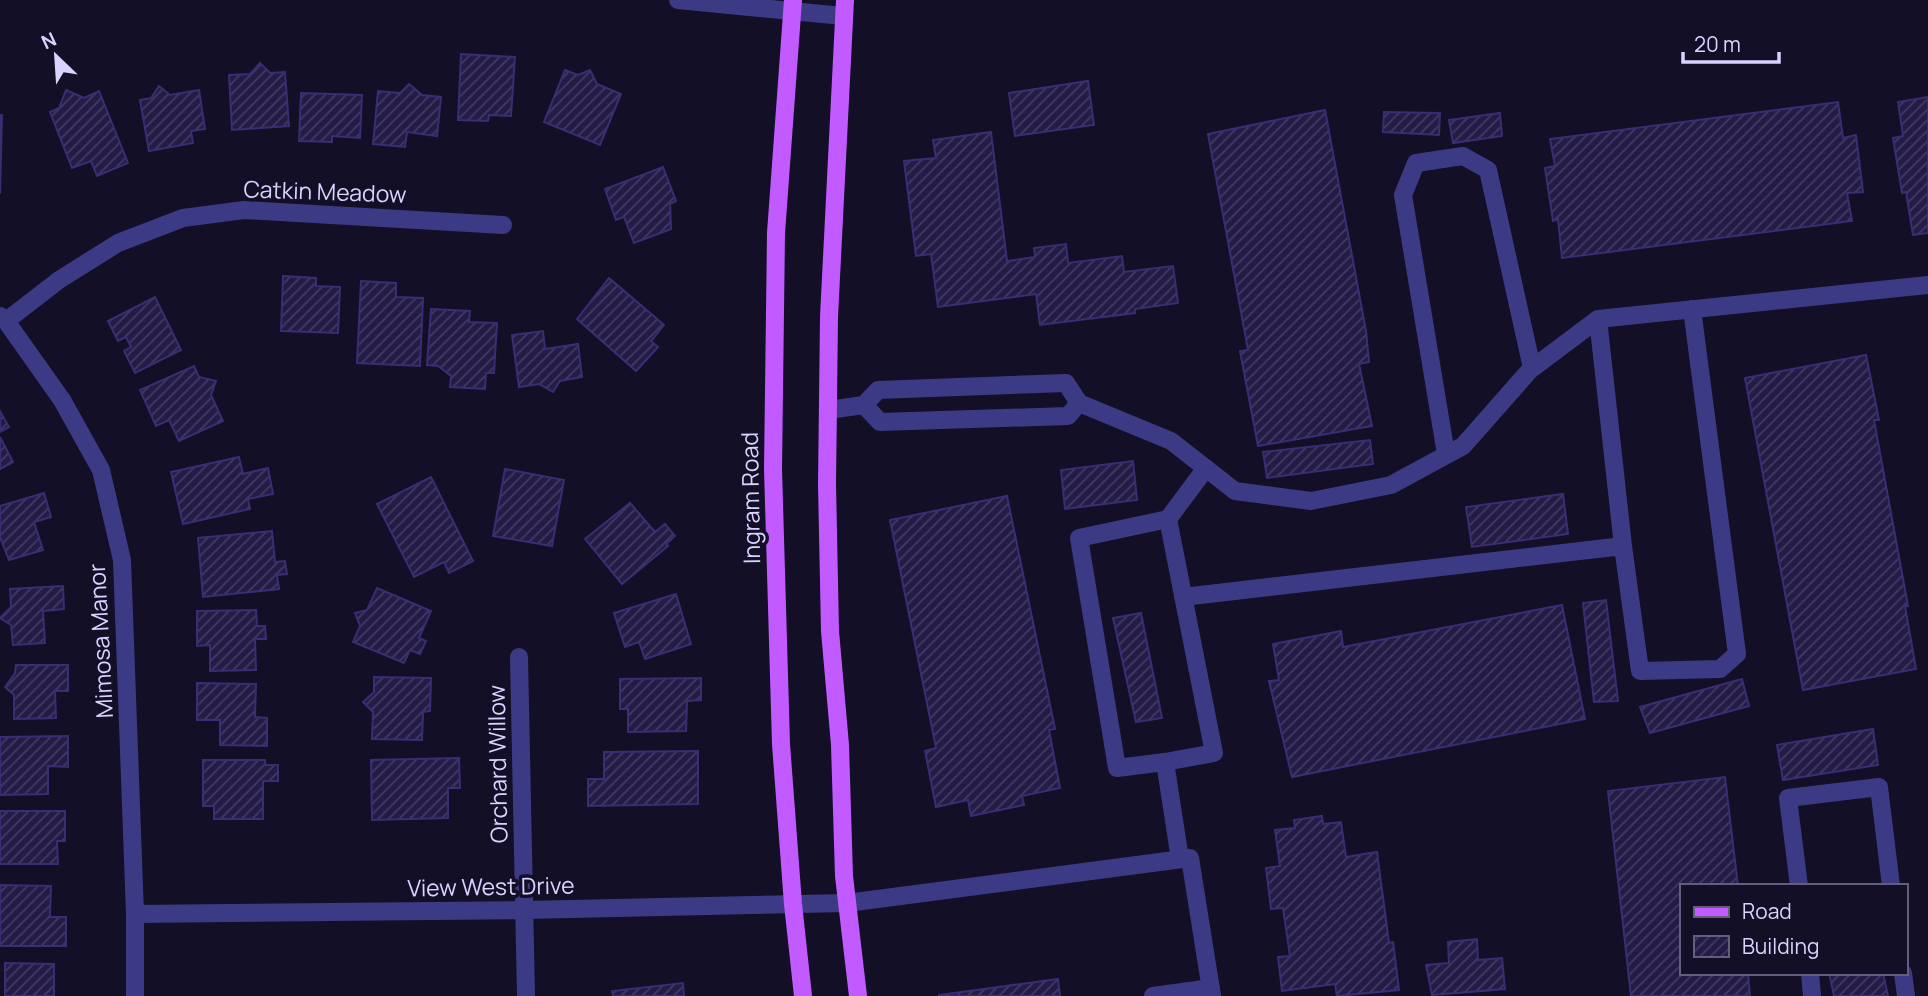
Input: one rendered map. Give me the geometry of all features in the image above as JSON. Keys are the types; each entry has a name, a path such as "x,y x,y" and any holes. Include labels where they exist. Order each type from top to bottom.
{"main road":[{"name":"Ingram Road","path":"793,6 776,233 773,469 781,744 803,996"},
{"path":"844,8 829,317 830,631 840,745 847,903 858,996"}],"street":[{"path":"678,0 844,8"},
{"path":"1446,454 1404,195 1416,163 1463,156 1488,170 1532,368"},
{"name":"Catkin Meadow","path":"3,318 118,243 183,219 244,210 503,225"},
{"path":"828,410 863,405 878,390 1066,383 1079,403 1171,441 1235,491 1311,500 1391,485 1463,446 1532,368 1598,319 1928,285"},
{"path":"1598,319 1623,547 1640,671 1720,669 1737,654 1692,309"},
{"name":"Mimosa Manor","path":"3,318 62,400 101,470 122,560 135,914 135,996"},
{"path":"974,387 975,419"},
{"path":"863,405 880,422 1068,416 1079,403"},
{"path":"1168,519 1214,753 1117,768 1079,538 1168,519 1206,468"},
{"path":"1183,597 1623,547"},
{"name":"Orchard Willow","path":"519,657 526,996"},
{"path":"1153,996 1211,992 1190,858 1180,859 1165,762"},
{"path":"1799,884 1788,798 1879,787 1891,884"},
{"name":"View West Drive","path":"135,914 847,903 1180,859"},
{"path":"1810,975 1812,996"},
{"path":"1903,975 1906,996"}],"building":[{"path":"461,54 515,57 511,116 489,115 488,121 458,120"},
{"path":"260,63 270,73 285,72 289,126 232,130 229,75 250,74"},
{"path":"565,70 578,75 590,70 597,84 621,94 600,145 544,122"},
{"path":"1088,81 1094,125 1015,136 1009,93"},
{"path":"409,84 422,95 441,97 437,136 407,132 405,147 373,144 378,91 400,93"},
{"path":"159,86 170,95 199,90 205,129 191,131 193,143 149,151 140,100 151,98"},
{"path":"66,90 84,98 99,91 128,163 97,176 91,161 72,168 50,112 59,108"},
{"path":"301,93 362,95 360,138 332,136 332,142 299,141"},
{"path":"1928,97 1928,233 1913,235 1906,192 1902,193 1893,138 1903,136 1898,102"},
{"path":"1838,102 1843,138 1856,135 1863,192 1847,193 1852,221 1562,258 1558,219 1553,221 1545,168 1555,166 1550,139"},
{"path":"1325,110 1366,331 1369,362 1359,364 1372,426 1258,446 1240,351 1248,350 1208,134"},
{"path":"1384,112 1440,113 1439,135 1383,132"},
{"path":"1500,113 1502,136 1453,143 1449,120"},
{"path":"0,115 2,115 0,194"},
{"path":"991,132 1007,261 1035,257 1034,248 1066,244 1068,263 1122,256 1124,272 1173,266 1178,303 1135,309 1135,313 1040,325 1036,294 938,307 931,254 916,256 904,161 936,158 933,140"},
{"path":"663,167 676,201 670,204 671,229 634,243 624,217 616,220 605,189"},
{"path":"283,276 316,278 316,286 340,287 338,333 281,331"},
{"path":"609,278 664,325 651,341 658,347 636,371 577,319"},
{"path":"361,281 396,283 396,297 423,298 420,366 357,363"},
{"path":"155,297 181,350 135,373 124,351 131,347 126,337 118,341 108,321"},
{"path":"431,309 470,311 469,322 497,323 494,373 486,373 485,389 450,387 451,376 438,366 427,365"},
{"path":"543,331 545,349 578,344 582,377 560,381 553,392 539,384 519,387 512,335"},
{"path":"1866,355 1879,420 1874,420 1908,606 1905,606 1916,669 1803,690 1745,378"},
{"path":"194,366 199,377 216,381 211,395 223,421 179,441 169,420 156,426 140,390"},
{"path":"0,411 9,427 0,432"},
{"path":"0,437 13,462 0,469"},
{"path":"1370,440 1373,464 1267,478 1263,452"},
{"path":"239,457 243,474 268,468 273,494 248,499 250,509 183,524 171,472"},
{"path":"1133,461 1137,500 1065,509 1061,470"},
{"path":"505,469 564,480 552,546 493,536"},
{"path":"431,477 473,561 449,573 444,562 414,577 377,504"},
{"path":"44,493 51,517 34,522 43,550 9,560 0,537 0,506"},
{"path":"1563,494 1568,534 1472,547 1466,507"},
{"path":"1007,496 1055,729 1049,730 1060,788 1022,796 1024,805 971,816 968,800 936,807 925,751 936,748 890,520"},
{"path":"630,503 655,532 665,524 675,536 666,544 668,546 622,584 585,539"},
{"path":"272,531 275,562 285,561 287,574 277,575 279,589 203,597 198,538"},
{"path":"63,586 64,609 43,611 45,643 13,645 11,625 0,618 11,607 10,589"},
{"path":"377,588 431,611 419,638 426,641 420,654 410,650 404,663 353,642 360,626 355,613 367,610"},
{"path":"676,594 691,644 645,659 639,642 625,647 614,613"},
{"path":"1606,600 1618,701 1594,702 1583,603"},
{"path":"1562,605 1585,719 1292,777 1269,681 1279,680 1273,644 1341,631 1343,647"},
{"path":"256,610 257,626 265,626 266,639 255,639 256,670 210,671 210,645 197,646 197,611"},
{"path":"1141,613 1162,718 1136,722 1113,618"},
{"path":"16,665 68,665 68,691 55,691 56,718 14,719 14,695 5,687 15,673"},
{"path":"374,677 431,678 430,711 423,712 422,740 372,739 373,712 363,702 374,692"},
{"path":"701,678 701,700 687,701 686,731 628,732 628,709 620,709 620,679"},
{"path":"1742,679 1749,706 1650,733 1640,707"},
{"path":"197,683 256,684 255,717 267,718 267,746 220,745 220,720 197,720"},
{"path":"1873,729 1878,765 1783,780 1777,745"},
{"path":"68,736 68,767 48,766 48,794 0,795 0,737"},
{"path":"698,751 698,804 588,806 588,779 604,779 604,752"},
{"path":"459,758 460,788 448,788 448,818 372,820 371,760"},
{"path":"203,760 265,760 265,765 278,765 278,781 263,781 263,819 214,819 214,806 203,806"},
{"path":"1725,777 1738,884 1680,884 1680,975 1748,975 1750,996 1631,996 1608,791"},
{"path":"0,811 65,811 65,841 57,841 58,864 0,864"},
{"path":"1322,816 1323,824 1341,822 1346,857 1377,852 1389,943 1393,942 1399,990 1337,996 1335,984 1282,991 1278,957 1290,956 1283,908 1271,909 1266,868 1280,866 1275,830 1295,828 1294,820"},
{"path":"0,885 51,886 50,917 66,917 66,946 0,946"},
{"path":"1477,939 1478,960 1502,958 1505,989 1432,995 1426,965 1449,963 1448,942"},
{"path":"5,963 54,964 54,996 5,996"},
{"path":"1829,975 1883,975 1888,996 1834,996"},
{"path":"1058,979 1060,996 939,996 939,995"},
{"path":"683,983 684,996 613,996 612,991"}]}
